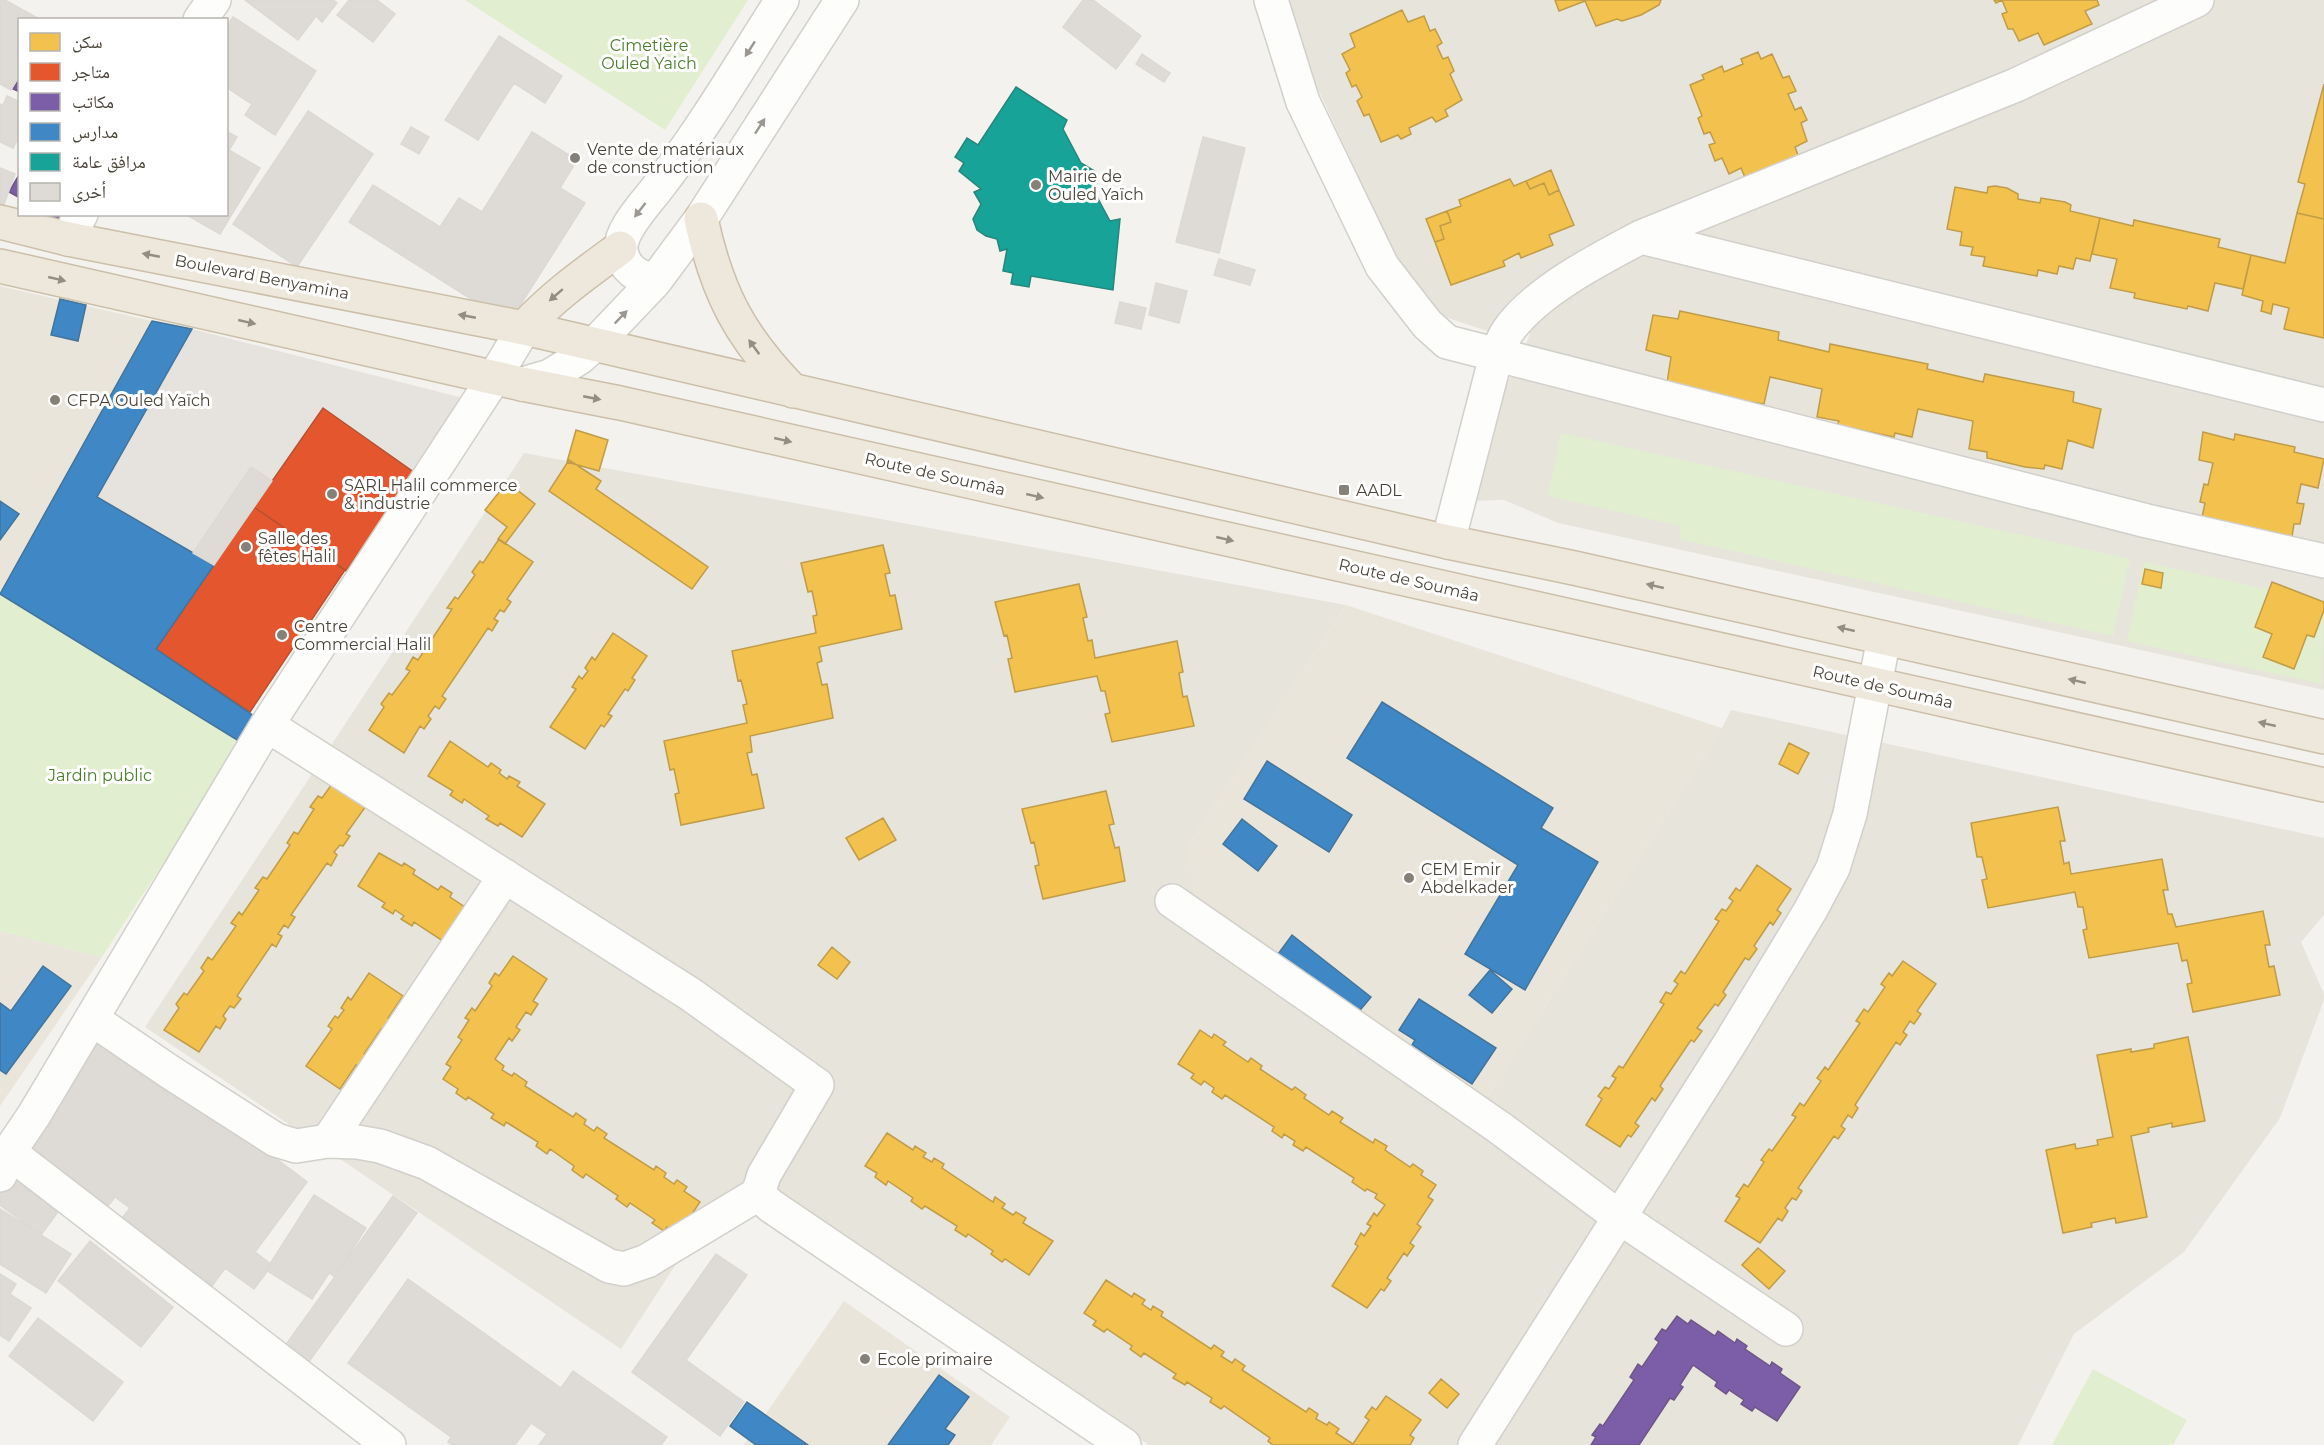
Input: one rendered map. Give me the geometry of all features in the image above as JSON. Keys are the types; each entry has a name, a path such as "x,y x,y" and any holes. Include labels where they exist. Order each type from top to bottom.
{"highway":[{"path":"701,219 709,258 723,295 742,330 765,362 793,391"},
{"name":"Boulevard Benyamina","path":"0,222 74,227 524,328"},
{"path":"620,248 564,288 524,328 1448,542 1540,560 2324,737"},
{"path":"0,266 508,381"},
{"name":"Route de Soumâa","path":"508,381 643,408 2324,785"}],"street":[{"path":"201,18 214,0"},
{"path":"655,281 636,274 623,258 620,248 631,222 677,164 782,0"},
{"path":"508,381 550,376 565,368 595,344 655,281 701,219 842,0"},
{"path":"1271,0 1303,102 1382,266 1427,324 1447,342 2135,518 2324,561"},
{"path":"1448,542 1496,356 1508,331 1533,303 1601,258 1641,237 2016,85 2197,0"},
{"path":"1641,237 2324,405"},
{"path":"389,1445 5,1163 267,725 508,381 524,328"},
{"path":"1475,1445 1736,1033 1810,911 1833,868 1850,814 1884,638"},
{"path":"92,1019 276,1140 296,1146 328,1141 357,1142 380,1146 427,1163 609,1266 624,1269 647,1261 758,1194 764,1175 817,1085 690,994 267,725"},
{"path":"328,1141 505,876"},
{"path":"1172,901 1500,1128 1619,1217 1786,1329"},
{"path":"758,1194 781,1213 1124,1445"}],"shaded area":[{"path":"1283,0 2324,0 2324,690 1558,523 1504,500 1463,501 1484,413 1518,367 1530,333 1487,331 1442,316 1398,261 1316,85"},
{"name":"CFPA Ouled Yaïch","path":"0,286 152,321 68,478 0,595"},
{"path":"192,329 471,400 415,473 323,408 214,565 97,497"},
{"path":"524,453 1346,605 1187,847 1485,1101 1722,728 1731,710 2324,838 2324,915 2301,942 2324,994 2324,1000 2280,1118 2184,1252 2074,1334 2018,1445 1149,1445 781,1197 772,1179 768,1161 713,1207 621,1349 145,1027"},
{"name":"CEM Emir Abdelkader","path":"1346,605 1722,728 1485,1101 1196,909 1187,847"},
{"path":"0,931 102,957 0,1106"},
{"name":"Ecole primaire","path":"844,1301 1010,1417 991,1445 744,1445"}],"green space":[{"name":"Cimetière Ouled Yaich","path":"465,0 748,0 665,130"},
{"path":"1561,433 2130,559 2113,636 1679,539 1681,526 1548,496"},
{"path":"2144,562 2324,602 2322,684 2127,641"},
{"name":"Jardin public","path":"0,595 242,743 102,957 0,931"},
{"path":"2093,1369 2187,1420 2173,1445 2052,1445"}],"building: سكن":[{"path":"1555,0 1661,0 1659,5 1641,15 1622,21 1617,19 1596,26 1585,1 1559,11"},
{"path":"2002,0 2097,0 2099,5 2085,11 2092,24 2044,45 2038,33 2019,41 2013,29 2008,29 2002,14 2007,12"},
{"path":"1402,10 1408,22 1424,16 1430,31 1435,29 1442,43 1437,46 1443,59 1448,57 1454,71 1450,74 1462,100 1445,110 1448,116 1436,122 1432,117 1409,128 1411,134 1401,139 1398,135 1381,142 1369,114 1364,116 1357,101 1362,97 1356,85 1352,87 1346,73 1350,70 1342,54 1355,47 1350,34"},
{"path":"1758,52 1761,59 1772,54 1783,78 1789,76 1796,91 1788,94 1795,110 1801,107 1807,120 1801,123 1807,141 1795,147 1800,160 1747,182 1741,168 1729,174 1722,158 1715,161 1709,145 1715,143 1710,132 1704,134 1698,118 1702,116 1690,85 1704,79 1702,75 1722,66 1724,72 1743,64 1741,59"},
{"path":"2324,84 2324,219 2297,213 2305,184 2298,182"},
{"path":"1551,170 1559,190 1549,195 1544,183 1530,189 1526,181"},
{"path":"1510,179 1514,186 1526,181 1530,189 1544,183 1549,195 1559,190 1574,225 1549,235 1553,245 1521,258 1519,253 1503,261 1505,266 1451,285 1435,242 1444,239 1440,226 1451,222 1447,211 1461,206 1459,200"},
{"path":"1955,187 1987,193 1988,187 2007,188 2018,194 2018,199 2040,203 2041,198 2065,202 2071,205 2070,211 2100,218 2090,261 2076,258 2073,269 2059,266 2057,274 2038,270 2037,276 1983,266 1985,257 1971,255 1973,247 1960,245 1962,232 1947,229"},
{"path":"1447,211 1451,222 1440,226 1444,239 1435,242 1426,219"},
{"path":"2297,213 2324,219 2324,338 2284,329 2289,308 2273,304 2271,314 2261,311 2263,301 2242,295 2251,255 2285,263"},
{"path":"2100,218 2133,226 2134,220 2220,239 2218,247 2251,255 2243,289 2215,283 2208,311 2134,298 2135,293 2110,288 2117,259 2092,254"},
{"path":"1680,311 1779,332 1778,340 1829,352 1830,344 1928,364 1927,369 1983,382 1985,374 2074,392 2073,402 2101,409 2093,448 2068,440 2062,469 2045,465 2044,469 2025,467 1987,458 1987,452 1969,449 1973,421 1918,409 1912,437 1895,433 1894,437 1837,425 1839,421 1817,417 1822,389 1770,377 1764,404 1744,401 1742,407 1667,383 1671,357 1646,350 1653,315 1678,319"},
{"path":"576,430 608,440 599,471 567,462"},
{"path":"2203,432 2234,440 2235,434 2295,447 2294,452 2324,459 2318,488 2301,484 2297,503 2304,504 2300,524 2294,524 2291,543 2201,522 2205,503 2200,502 2204,484 2208,485 2213,463 2199,460"},
{"path":"569,460 601,481 596,489 708,567 692,589 549,491"},
{"path":"507,482 535,504 505,544 498,539 507,527 485,510"},
{"path":"499,539 533,562 507,599 511,602 504,612 500,610 494,619 498,621 492,631 488,628 442,696 446,699 439,709 435,706 428,716 431,719 424,729 420,726 404,753 369,730 384,707 381,704 389,693 392,695 410,671 406,669 413,657 418,660 452,609 447,608 455,597 458,599 475,575 472,572 480,561 483,563"},
{"path":"883,545 890,573 885,574 890,596 895,595 902,629 819,647 822,661 817,663 822,685 827,684 833,718 750,736 752,752 747,753 752,775 757,774 764,808 681,825 675,794 679,793 674,769 670,770 664,741 747,723 743,705 747,704 741,680 738,681 732,651 816,633 813,616 817,615 812,591 808,592 801,563"},
{"path":"2145,569 2163,573 2161,588 2142,584"},
{"path":"2272,582 2324,602 2324,610 2314,637 2307,635 2294,669 2263,657 2272,634 2255,627"},
{"path":"1079,584 1087,617 1083,618 1088,641 1092,640 1095,658 1177,641 1183,672 1179,673 1183,697 1187,696 1194,726 1112,742 1105,714 1110,713 1105,691 1101,691 1097,676 1015,692 1008,659 1012,658 1007,635 1004,636 995,602"},
{"path":"613,633 647,656 632,678 635,680 628,691 625,689 608,714 612,716 604,727 601,725 585,749 550,727 576,689 572,687 579,676 582,679 588,671 585,668 592,657 595,660"},
{"path":"450,741 488,767 491,763 501,770 499,773 507,779 509,776 520,782 517,786 545,804 522,837 500,823 498,826 486,819 489,816 464,799 462,803 450,795 453,791 428,776"},
{"path":"1789,743 1809,753 1798,774 1779,764"},
{"path":"332,784 366,806 346,834 350,836 343,846 340,845 334,852 337,855 331,866 327,863 291,915 295,917 288,928 284,925 278,934 282,936 276,947 272,944 237,996 241,999 234,1008 230,1006 223,1016 226,1019 220,1029 216,1026 199,1052 164,1030 179,1008 176,1004 184,993 187,995 204,971 201,968 208,957 212,960 236,926 231,923 239,912 242,915 259,890 255,888 263,877 267,879 290,845 287,843 294,832 298,834 314,809 310,807 318,796 322,798"},
{"path":"1106,791 1114,824 1109,825 1115,848 1119,847 1125,881 1043,899 1035,866 1039,865 1034,842 1031,843 1022,809"},
{"path":"2058,807 2065,841 2060,841 2064,864 2069,862 2071,874 2162,859 2168,890 2163,890 2168,914 2172,914 2176,927 2263,911 2270,945 2265,945 2269,967 2274,966 2280,995 2193,1012 2187,984 2192,983 2187,960 2182,961 2178,943 2089,958 2083,930 2087,929 2083,907 2078,907 2075,892 1988,908 1982,880 1987,879 1982,857 1977,857 1971,823"},
{"path":"883,818 896,840 859,860 846,838"},
{"path":"379,853 402,866 404,863 415,870 413,874 438,890 441,886 452,893 450,897 474,913 452,947 414,922 412,926 401,919 404,916 395,910 393,914 382,907 385,903 358,886"},
{"path":"1757,865 1791,889 1777,910 1781,913 1773,925 1770,922 1754,946 1757,949 1749,960 1745,958 1723,992 1726,995 1718,1006 1715,1004 1697,1028 1702,1031 1694,1042 1691,1040 1660,1086 1663,1089 1655,1101 1652,1098 1635,1123 1639,1126 1631,1137 1628,1135 1620,1147 1586,1125 1602,1099 1598,1096 1605,1087 1609,1089 1616,1078 1612,1076 1619,1066 1623,1068 1664,1004 1660,1002 1666,992 1671,994 1678,984 1674,981 1681,971 1685,974 1719,921 1715,919 1722,909 1726,911 1733,901 1729,898 1736,888 1740,891"},
{"path":"832,947 850,962 837,979 818,965"},
{"path":"513,956 547,979 533,1001 538,1004 531,1015 526,1012 516,1027 520,1030 512,1041 509,1038 495,1059 504,1066 502,1070 512,1076 514,1073 527,1082 525,1086 573,1117 576,1113 586,1120 584,1124 594,1131 597,1127 607,1134 604,1138 654,1170 656,1166 666,1173 664,1177 674,1184 677,1180 687,1187 684,1191 700,1202 678,1235 667,1227 664,1231 652,1223 655,1220 630,1203 627,1207 616,1199 618,1196 586,1174 583,1178 572,1170 574,1166 550,1149 547,1154 536,1146 538,1142 506,1122 504,1126 491,1118 494,1114 468,1097 466,1100 456,1093 458,1089 443,1079 451,1067 446,1064 462,1040 458,1037 469,1020 465,1018 472,1008 475,1011 492,986 489,983 495,973 499,976"},
{"path":"1903,961 1936,984 1917,1011 1921,1014 1914,1024 1910,1021 1903,1032 1907,1035 1900,1045 1896,1042 1855,1105 1858,1108 1852,1118 1848,1115 1841,1126 1845,1129 1838,1139 1834,1136 1798,1188 1802,1191 1796,1200 1792,1198 1785,1208 1788,1211 1782,1221 1778,1218 1760,1243 1725,1221 1740,1198 1736,1196 1744,1184 1748,1187 1764,1162 1761,1160 1769,1149 1772,1151 1796,1117 1792,1115 1800,1103 1804,1106 1821,1081 1817,1078 1825,1067 1828,1070 1860,1023 1856,1021 1864,1009 1868,1012 1885,987 1881,984 1889,973 1892,976"},
{"path":"369,973 403,996 388,1018 392,1020 384,1031 381,1029 364,1054 368,1056 360,1067 356,1065 340,1089 306,1066 332,1029 328,1026 335,1016 338,1018 344,1010 341,1008 348,997 351,1000"},
{"path":"1200,1030 1212,1038 1214,1034 1226,1042 1223,1045 1248,1062 1251,1058 1262,1066 1260,1069 1292,1090 1295,1087 1306,1095 1304,1098 1329,1115 1332,1111 1343,1118 1340,1122 1373,1143 1375,1139 1387,1146 1385,1150 1410,1167 1413,1164 1423,1171 1421,1175 1436,1185 1428,1197 1433,1200 1417,1224 1421,1227 1410,1243 1414,1246 1407,1256 1404,1253 1387,1278 1391,1281 1384,1291 1381,1289 1367,1308 1332,1286 1358,1246 1355,1244 1361,1233 1364,1236 1371,1226 1367,1224 1374,1213 1377,1216 1385,1205 1375,1198 1377,1194 1367,1189 1365,1191 1352,1182 1354,1178 1306,1147 1303,1151 1293,1145 1295,1141 1284,1134 1282,1138 1272,1131 1274,1127 1225,1095 1222,1099 1212,1092 1214,1088 1204,1081 1201,1085 1191,1078 1194,1074 1178,1064"},
{"path":"2188,1037 2205,1121 2172,1127 2172,1123 2148,1128 2149,1132 2131,1136 2147,1217 2116,1223 2115,1218 2091,1223 2092,1227 2063,1233 2046,1150 2075,1144 2076,1149 2098,1145 2097,1140 2113,1137 2097,1055 2131,1049 2131,1052 2154,1048 2154,1044"},
{"path":"887,1133 913,1150 915,1146 926,1153 923,1157 932,1162 934,1158 944,1164 942,1168 993,1202 995,1197 1005,1204 1002,1208 1013,1215 1016,1212 1026,1218 1023,1223 1053,1241 1029,1275 1005,1259 1002,1262 991,1254 993,1251 968,1234 966,1237 955,1230 957,1226 925,1206 922,1209 911,1201 913,1198 888,1181 886,1185 875,1177 877,1173 865,1166"},
{"path":"1758,1248 1785,1271 1769,1289 1742,1265"},
{"path":"1106,1280 1132,1297 1134,1293 1145,1300 1142,1304 1151,1310 1153,1306 1163,1312 1161,1316 1211,1349 1214,1345 1224,1352 1221,1356 1232,1363 1235,1359 1245,1366 1242,1370 1306,1412 1309,1408 1318,1414 1316,1419 1327,1425 1329,1422 1339,1429 1336,1433 1353,1444 1369,1420 1365,1417 1372,1407 1376,1410 1386,1396 1421,1420 1410,1435 1414,1438 1410,1445 1273,1445 1268,1441 1270,1438 1224,1406 1221,1409 1210,1402 1212,1398 1187,1382 1185,1385 1173,1378 1176,1374 1144,1353 1141,1357 1130,1349 1132,1346 1107,1329 1104,1332 1093,1325 1096,1321 1084,1313"},
{"path":"1441,1379 1459,1394 1447,1408 1429,1393"}],"building: متاجر":[{"name":"SARL Halil commerce & industrie","path":"323,408 415,473 346,571 254,507"},
{"path":"254,507 345,570 250,712 156,649"}],"building: مكاتب":[{"path":"18,81 18,91 13,89"},
{"path":"18,176 18,197 9,192"},
{"path":"52,216 74,216 69,226"},
{"path":"1677,1316 1688,1324 1691,1320 1715,1336 1718,1331 1735,1343 1737,1339 1747,1346 1745,1349 1770,1366 1772,1362 1782,1369 1780,1373 1800,1387 1777,1421 1755,1407 1752,1411 1741,1404 1744,1400 1729,1390 1726,1394 1715,1386 1717,1382 1693,1365 1680,1385 1683,1387 1674,1400 1670,1398 1639,1445 1591,1445 1596,1437 1592,1435 1600,1424 1603,1426 1634,1380 1630,1377 1638,1364 1642,1367 1659,1342 1655,1339 1662,1329 1666,1331"}],"building: مدارس":[{"path":"60,299 86,305 78,341 51,335"},
{"path":"152,321 192,329 97,497 214,565 156,649 257,718 242,743 0,594"},
{"path":"0,501 19,514 0,540"},
{"path":"1382,702 1553,808 1541,828 1598,862 1525,990 1465,954 1518,865 1347,758"},
{"path":"1267,761 1352,815 1329,852 1244,799"},
{"path":"1242,819 1277,846 1258,871 1223,844"},
{"path":"1292,935 1371,997 1356,1015 1278,954"},
{"path":"43,966 71,986 6,1074 0,1070 0,1003 11,1011"},
{"path":"1490,970 1512,989 1492,1013 1469,995"},
{"path":"1419,999 1496,1048 1472,1084 1412,1045 1415,1040 1399,1030"},
{"path":"939,1375 969,1397 945,1429 955,1435 948,1445 888,1445"},
{"path":"747,1402 808,1445 756,1445 730,1426"}],"building: مرافق عامة":[{"name":"Mairie de Ouled Yaïch","path":"1016,87 1067,120 1063,129 1081,163 1096,172 1098,180 1094,191 1103,208 1110,221 1120,219 1113,290 1031,276 1029,287 1011,284 1013,273 1003,271 1007,249 1000,251 997,239 977,230 973,219 981,204 974,192 981,189 959,171 964,163 955,157 967,138 978,145"}],"building: أخرى":[{"path":"0,0 5,0 37,18 18,18 18,78 11,90 0,84"},
{"path":"245,0 333,0 337,3 322,22 316,16 298,40"},
{"path":"349,0 377,0 395,14 373,42 337,15"},
{"path":"1083,0 1093,0 1141,36 1116,69 1063,27"},
{"path":"233,17 316,71 275,135 245,115 252,104 228,88 228,25"},
{"path":"499,36 562,76 545,103 514,83 478,140 445,120"},
{"path":"1142,54 1170,73 1164,82 1136,64"},
{"path":"7,96 18,101 18,139 13,148 0,142 0,104 3,105"},
{"path":"308,111 373,154 297,267 233,224"},
{"path":"411,127 429,137 419,154 401,144"},
{"path":"228,132 237,137 229,150 260,168 220,234 188,216 228,216"},
{"path":"532,132 577,160 560,188 585,203 509,323 349,222 373,185 440,227 459,198 482,212"},
{"path":"1203,137 1245,148 1219,253 1176,242"},
{"path":"0,168 15,174 3,207 0,205"},
{"path":"1219,259 1255,270 1250,285 1214,275"},
{"path":"1156,283 1187,291 1179,323 1149,315"},
{"path":"1120,302 1146,308 1141,329 1115,323"},
{"path":"251,467 272,481 214,565 193,553"},
{"path":"104,1029 307,1182 255,1252 272,1265 254,1289 225,1268 210,1289 118,1223 130,1208 115,1197 101,1215 14,1149"},
{"path":"12,1178 58,1212 41,1235 0,1205 0,1194"},
{"path":"314,1195 366,1228 335,1277 329,1273 312,1299 266,1270"},
{"path":"393,1196 417,1213 305,1367 282,1350"},
{"path":"0,1209 71,1254 46,1293 0,1264"},
{"path":"90,1241 173,1307 141,1347 58,1281"},
{"path":"716,1254 747,1275 686,1360 744,1402 720,1436 632,1372"},
{"path":"0,1274 16,1284 10,1294 31,1308 9,1341 0,1335"},
{"path":"408,1279 561,1388 573,1371 667,1437 661,1445 539,1445 547,1434 531,1423 515,1445 453,1445 448,1442 451,1437 348,1363"},
{"path":"38,1318 123,1382 93,1421 9,1356"}],"place":[{"name":"Vente de matériaux de construction","path":"575,158"},
{"name":"Mairie de Ouled Yaïch","path":"1036,185"},
{"name":"CFPA Ouled Yaïch","path":"55,400"},
{"name":"AADL","path":"1344,490"},
{"name":"SARL Halil commerce & industrie","path":"332,494"},
{"name":"Salle des fêtes Halil","path":"246,547"},
{"name":"Centre Commercial Halil","path":"282,635"},
{"name":"CEM Emir Abdelkader","path":"1409,878"},
{"name":"Ecole primaire","path":"865,1359"}]}
